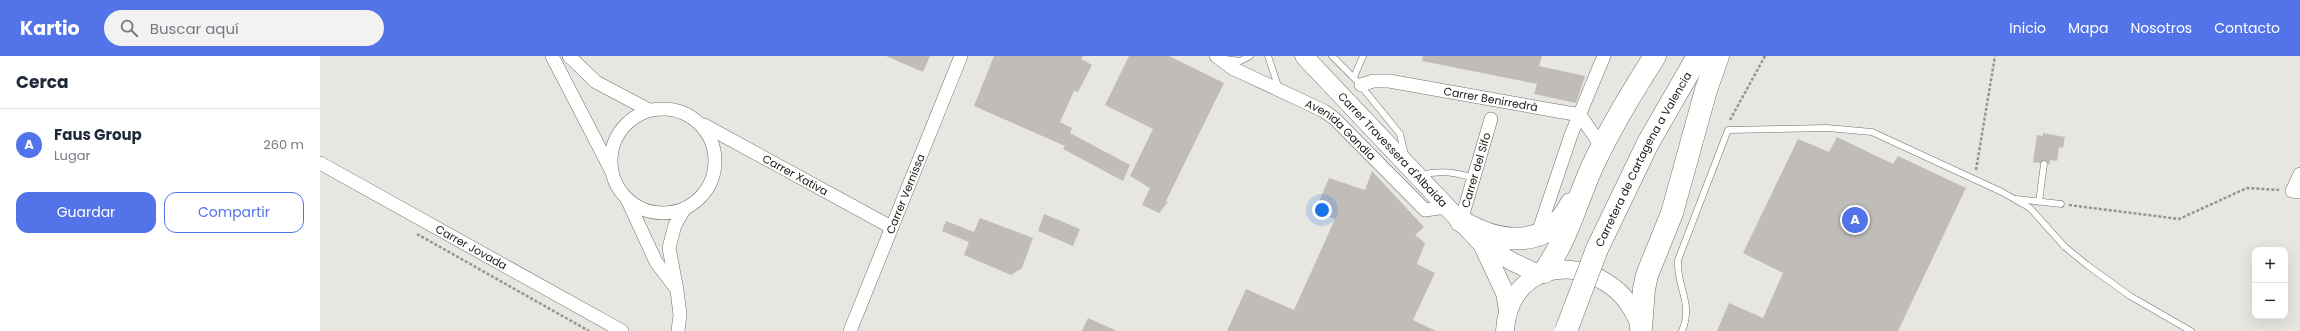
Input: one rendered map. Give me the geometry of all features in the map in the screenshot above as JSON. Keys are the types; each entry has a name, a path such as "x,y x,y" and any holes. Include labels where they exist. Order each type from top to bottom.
{"highway":[{"path":"1454,214 1478,232 1512,240 1536,236 1557,225 1566,213 1592,167 1620,112 1655,56"},
{"name":"Carretera de Cartagena a Valencia","path":"1566,331 1597,249 1648,143 1698,56"},
{"path":"1642,330 1644,289 1647,275 1672,213 1706,90 1718,56"},
{"path":"1541,273 1566,233 1592,167"}],"main road":[{"name":"Carrer Travessera d'Albaida","path":"1304,56 1315,62 1413,171 1482,244 1505,293 1508,310"},
{"name":"Carrer Travessera d'Albaida","path":"1482,244 1541,273"},
{"path":"1505,331 1508,310 1521,288 1541,273 1573,270 1607,283 1632,308 1642,330"}],"street":[{"path":"552,56 618,186 626,198 656,262 678,290"},
{"path":"569,56 596,82 649,110"},
{"name":"Carrer Vernissa","path":"850,331 961,56"},
{"path":"1540,227 1571,135 1604,56"},
{"name":"Avenida Gandia","path":"1219,57 1232,68 1320,109 1335,119 1425,210 1454,214"},
{"name":"Carrer Benirredrà","path":"1357,81 1402,83 1580,115"},
{"path":"612,173 611,157 615,141 623,128 635,117 649,110 663,108 676,110 689,115 700,123 710,137 713,148 715,170 709,185 702,194 685,208 670,213 654,212 639,207 626,198"},
{"path":"1580,115 1602,147"},
{"name":"Carrer del Sifo","path":"1454,214 1474,178 1491,119"},
{"name":"Carrer Xativa","path":"700,123 891,227"},
{"name":"Carrer Jovada","path":"320,163 622,331"},
{"path":"2296,192 2300,174"},
{"path":"678,331 680,315 678,290 669,248 676,224 685,208"}],"lane":[{"path":"1219,57 1240,61 1250,56"},
{"path":"1268,56 1280,90"},
{"path":"1332,56 1357,81 1400,134 1413,171 1457,173 1474,178"},
{"path":"1357,81 1363,56"},
{"path":"1682,331 1686,323 1687,303 1679,276 1678,260 1728,130 1827,128 1872,132 1974,179 2030,208 2065,247 2087,265 2130,296 2191,331"},
{"path":"2039,202 2044,164"},
{"path":"2013,199 2061,204"}],"path":[{"path":"1728,130 1736,106 1765,56"},
{"path":"1974,179 1995,56"},
{"path":"2061,204 2179,219 2247,188 2296,192"},
{"path":"416,233 589,331"}],"building":[{"path":"886,56 930,56 923,72"},
{"path":"994,56 1083,56 1081,59 1092,65 1078,92 1074,91 1060,122 1072,128 1070,133 1130,165 1123,181 1063,149 1065,146 974,106"},
{"path":"1129,56 1169,56 1224,83 1166,201 1168,202 1159,213 1142,205 1150,188 1130,176 1153,129 1105,105"},
{"path":"1423,56 1542,56 1539,66 1585,76 1576,103 1534,94 1537,84 1422,61"},
{"path":"2043,133 2065,137 2063,148 2059,147 2057,161 2050,160 2050,165 2045,160 2040,163 2033,162 2037,135 2043,136"},
{"path":"1837,137 1893,164 1898,156 1966,188 1898,331 1717,331 1729,303 1763,318 1783,273 1743,253 1798,139 1829,152"},
{"path":"1372,171 1424,227 1415,235 1425,243 1417,264 1435,273 1413,320 1436,331 1227,331 1246,289 1294,310 1335,219 1315,211 1329,178 1365,190"},
{"path":"1044,214 1080,229 1073,246 1038,231"},
{"path":"980,218 1033,238 1022,268 1011,275 964,255 969,242 942,231 946,221 974,232"},
{"path":"1088,318 1117,331 1082,331"}],"place":[{"name":"Faus Group","path":"1855,220"}]}
